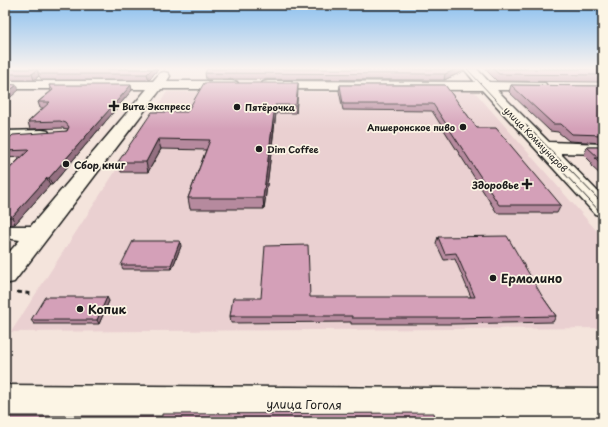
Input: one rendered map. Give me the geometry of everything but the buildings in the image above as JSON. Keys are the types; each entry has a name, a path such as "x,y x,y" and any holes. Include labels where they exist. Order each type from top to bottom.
{"street":[{"path":"5,275 153,89"},
{"name":"улица Коммунаров","path":"489,89 599,202"},
{"path":"531,133 586,134"},
{"path":"5,136 55,134"},
{"path":"95,134 117,134"},
{"path":"544,147 603,149"},
{"path":"8,232 38,234"},
{"name":"улица Гоголя","path":"5,401 603,406"}],"shaded area":[{"path":"167,92 475,92 603,238 603,328 11,332"}],"tram line":[{"path":"486,89 603,215"},
{"path":"526,125 603,204"}],"place":[{"name":"Вита Экспресс","path":"114,106"},
{"name":"Пятёрочка","path":"237,107"},
{"name":"Апшеронское пиво","path":"463,127"},
{"name":"Dim Coffee","path":"259,149"},
{"name":"Сбор книг","path":"66,164"},
{"name":"Здоровье","path":"527,184"},
{"name":"Ермолино","path":"493,278"},
{"name":"Копик","path":"80,309"}]}
